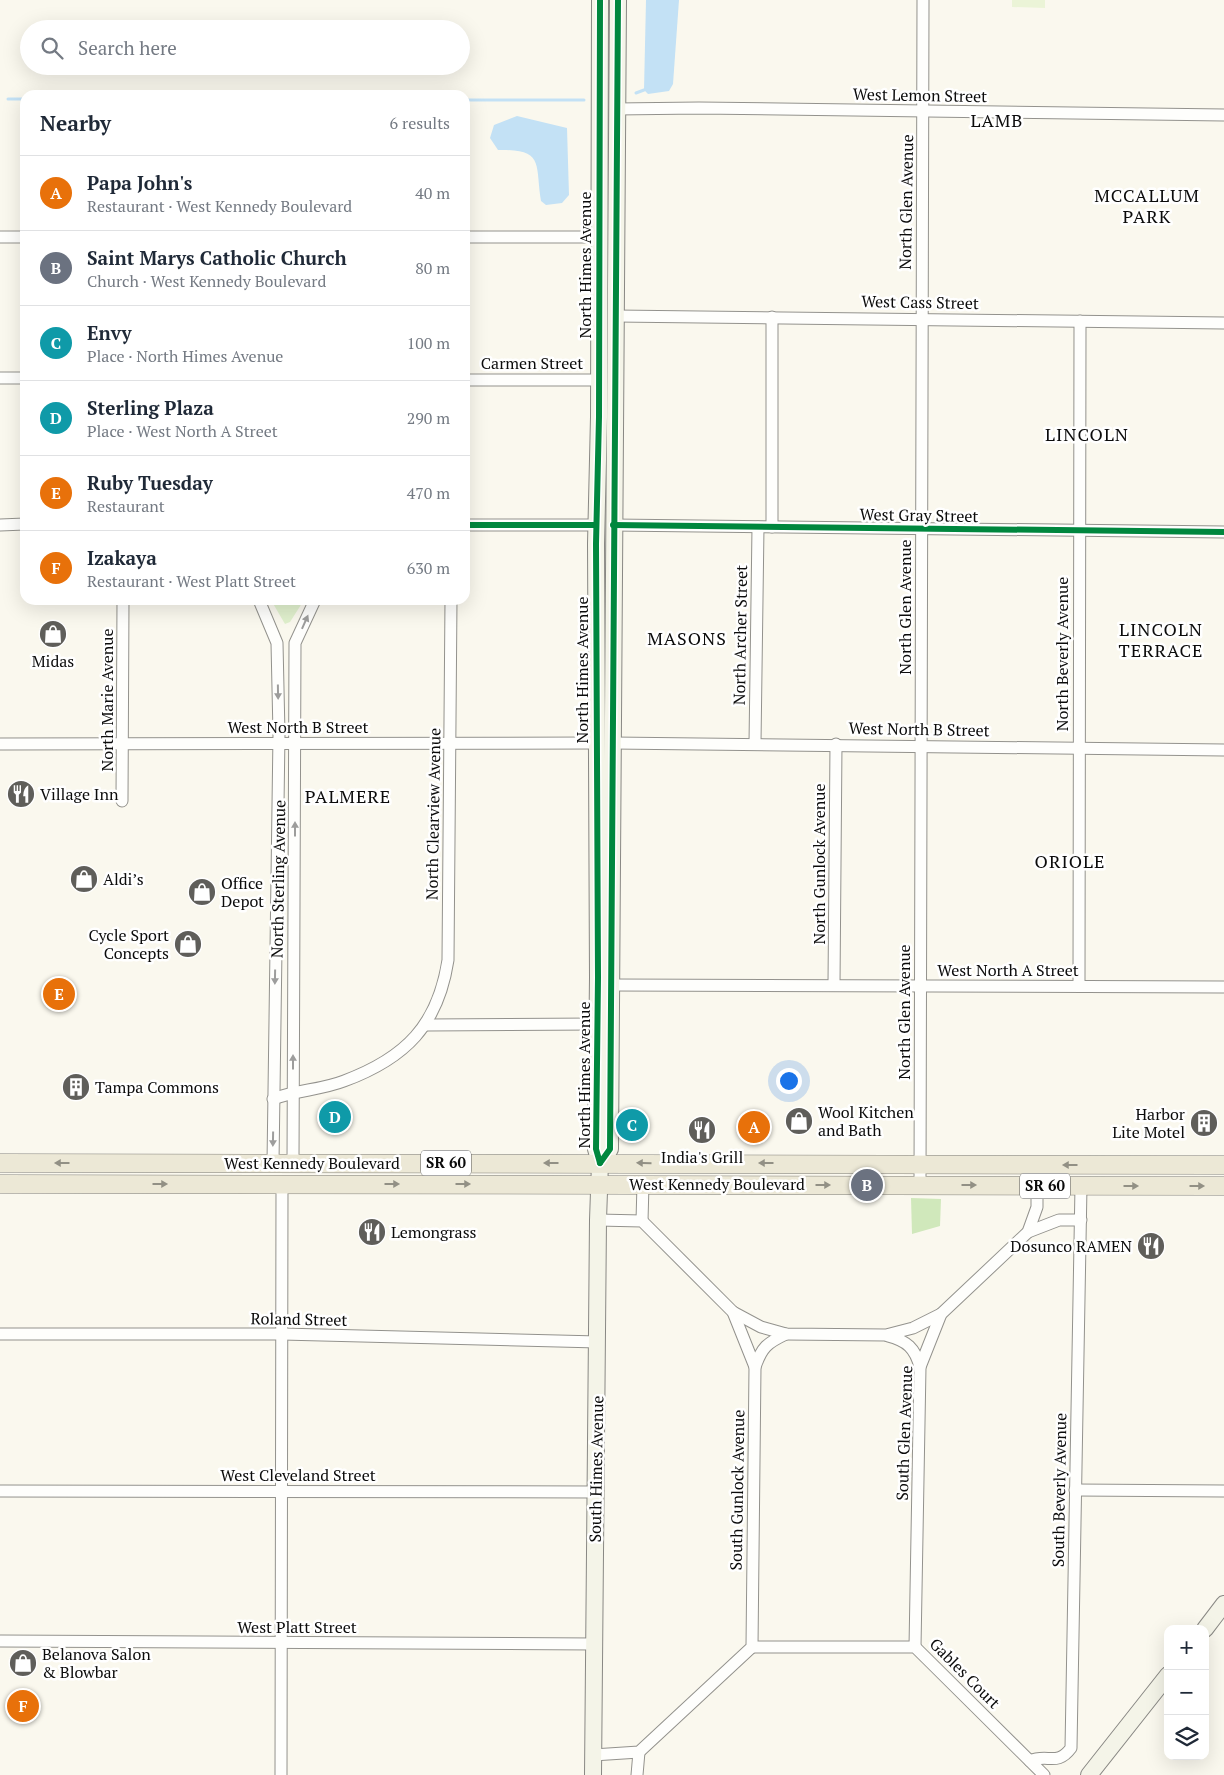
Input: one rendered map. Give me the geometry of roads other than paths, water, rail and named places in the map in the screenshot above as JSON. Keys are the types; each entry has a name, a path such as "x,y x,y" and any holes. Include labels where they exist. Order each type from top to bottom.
{"main road":[{"name":"West Kennedy Boulevard","path":"0,1163 1224,1166"},
{"path":"181,1184 200,1174 264,1174 279,1170 292,1163"},
{"path":"282,1184 290,1176 300,1173 366,1173 386,1163"},
{"name":"West Kennedy Boulevard","path":"0,1184 1224,1186"}],"street":[{"name":"North Himes Avenue","path":"600,0 598,417 604,525 605,743 612,985 610,1149 600,1163"},
{"name":"North Himes Avenue","path":"600,1163 596,1149 598,1024 605,743 612,617 605,599 603,538 616,316 618,0"},
{"name":"North Glen Avenue","path":"920,1185 923,0"},
{"path":"600,81 609,96 608,188 616,192"},
{"name":"West Lemon Street","path":"616,109 1224,115"},
{"path":"470,237 599,237 605,245 607,295 616,316"},
{"path":"0,238 20,238"},
{"name":"West Cass Street","path":"616,316 772,316 1224,323"},
{"path":"772,316 772,527"},
{"name":"North Beverly Avenue","path":"1079,986 1080,321"},
{"path":"0,378 20,378"},
{"name":"Carmen Street","path":"470,380 599,380"},
{"path":"0,525 20,524"},
{"name":"West Gray Street","path":"470,524 1224,532"},
{"name":"North Archer Street","path":"754,743 758,526"},
{"name":"North Marie Avenue","path":"122,801 123,605"},
{"path":"261,605 277,643 295,643"},
{"name":"North Sterling Avenue","path":"292,1163 295,643 313,605"},
{"name":"North Clearview Avenue","path":"426,1025 445,981 448,960 451,605"},
{"name":"North Sterling Avenue","path":"273,1163 279,743 277,643"},
{"name":"West North B Street","path":"0,744 754,743 1224,750"},
{"name":"North Gunlock Avenue","path":"834,985 836,744"},
{"path":"277,855 295,854"},
{"path":"276,892 293,893"},
{"name":"West North A Street","path":"612,985 1224,987"},
{"path":"273,1099 293,1092 343,1082 374,1068 413,1040 426,1025 598,1024"},
{"name":"South Himes Avenue","path":"593,1775 600,1163"},
{"path":"281,1775 283,1492 282,1184"},
{"path":"598,1220 642,1222 643,1184"},
{"name":"South Glen Avenue","path":"1028,1232 1037,1207 1038,1186"},
{"name":"South Beverly Avenue","path":"1030,1761 1037,1758 1056,1760 1066,1755 1071,1748 1081,1186"},
{"name":"South Glen Avenue","path":"915,1647 920,1367 941,1314 1028,1232 1059,1220 1080,1220"},
{"name":"South Gunlock Avenue","path":"642,1222 733,1312 755,1367 752,1647"},
{"path":"733,1312 761,1327 786,1334 886,1335 914,1328 941,1314"},
{"name":"Roland Street","path":"0,1334 282,1334 598,1342"},
{"path":"755,1367 761,1351 770,1342 786,1334"},
{"path":"886,1335 902,1340 911,1346 916,1353 920,1367"},
{"path":"1076,1490 1224,1492"},
{"name":"West Cleveland Street","path":"0,1491 595,1492"},
{"path":"1208,1625 1224,1604"},
{"name":"West Platt Street","path":"0,1641 595,1644"},
{"path":"637,1775 640,1752 752,1647"},
{"name":"Gables Court","path":"752,1647 915,1647 1044,1775"},
{"path":"1089,1775 1164,1681"},
{"path":"593,1755 640,1752"}],"water":[{"path":"646,0 679,0 673,84 669,91 648,94 644,90"},
{"path":"517,116 567,128 569,195 562,203 546,205 541,201 537,168 531,156 524,152 513,150 498,150 490,138 494,125"}],"waterway":[{"path":"636,93 644,90"},
{"path":"8,99 20,99"},
{"path":"470,100 584,100"}],"place":[{"name":"Midas","path":"53,634"},
{"name":"Village Inn","path":"21,794"},
{"name":"Aldi’s","path":"84,879"},
{"name":"Office Depot","path":"202,892"},
{"name":"Cycle Sport Concepts","path":"188,944"},
{"name":"Ruby Tuesday","path":"59,994"},
{"name":"Tampa Commons","path":"76,1087"},
{"name":"Sterling Plaza","path":"335,1117"},
{"name":"Wool Kitchen and Bath","path":"799,1121"},
{"name":"Harbor Lite Motel","path":"1204,1123"},
{"name":"Envy","path":"632,1125"},
{"name":"Papa John's","path":"754,1127"},
{"name":"India's Grill","path":"702,1130"},
{"name":"Saint Marys Catholic Church","path":"867,1185"},
{"name":"Lemongrass","path":"372,1232"},
{"name":"Dosunco RAMEN","path":"1151,1246"},
{"name":"Belanova Salon & Blowbar","path":"23,1663"},
{"name":"Izakaya","path":"23,1706"}],"district":[{"name":"LAMB","path":"997,121"},
{"name":"MCCALLUM PARK","path":"1147,206"},
{"name":"LINCOLN","path":"1087,435"},
{"name":"MASONS","path":"687,639"},
{"name":"LINCOLN TERRACE","path":"1161,640"},
{"name":"PALMERE","path":"348,797"},
{"name":"ORIOLE","path":"1070,862"}]}
